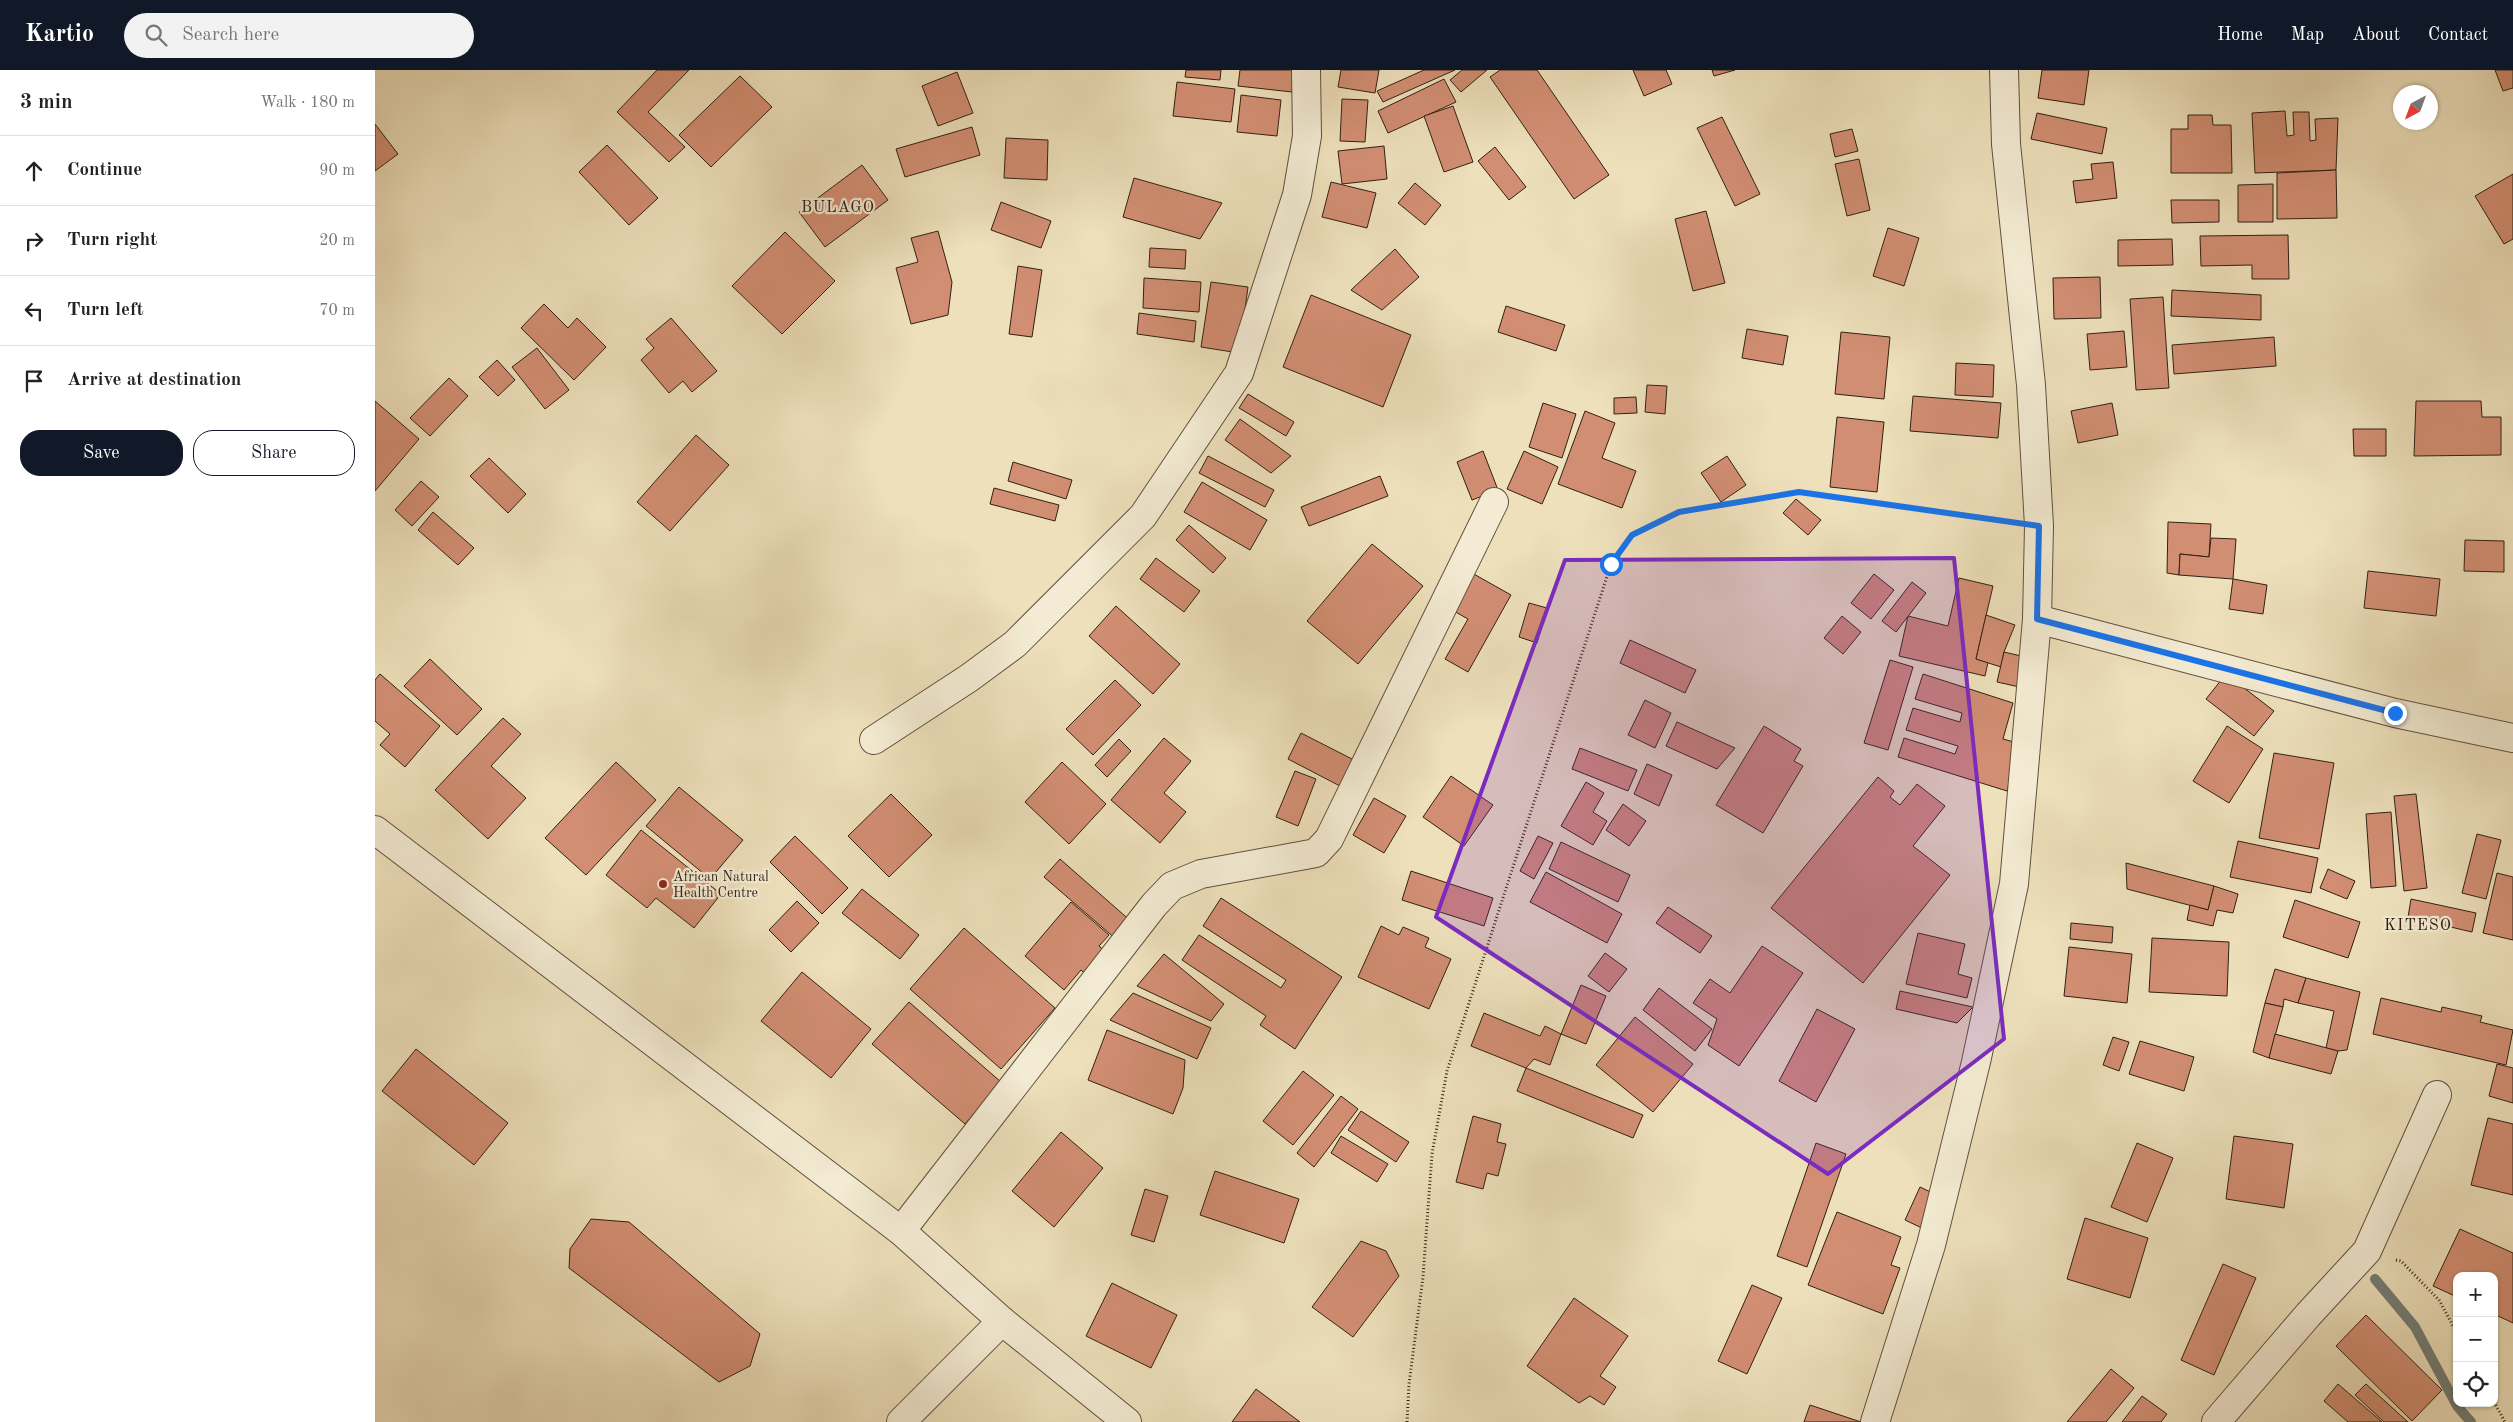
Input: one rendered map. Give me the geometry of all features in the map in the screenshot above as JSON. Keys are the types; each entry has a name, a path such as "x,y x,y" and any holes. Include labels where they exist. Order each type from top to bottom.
{"street":[{"path":"874,740 969,678 1015,644 1143,516 1239,373 1297,196 1307,136 1306,70"},
{"path":"1875,1422 1931,1245 1976,1062 2014,884 2037,619 2039,526 2031,385 2006,144 2005,70"},
{"path":"901,1231 1021,1074 1154,905 1172,886 1201,874 1316,853 1329,839 1494,502"},
{"path":"2037,619 2395,713 2513,738"},
{"path":"375,830 901,1231 1003,1321 1127,1422"},
{"path":"2216,1422 2308,1315 2367,1251 2437,1095"},
{"path":"901,1422 1003,1321"}],"path":[{"path":"1407,1422 1409,1384 1423,1277 1432,1154 1447,1071 1611,564 1632,535 1679,512 1799,492 2039,526"},
{"path":"2367,1251 2401,1262 2439,1300 2453,1326"},
{"path":"2497,1407 2505,1422"}],"highlighted area":[{"path":"1954,558 2004,1039 1828,1174 1436,917 1565,560"}],"building":[{"path":"657,70 689,70 648,112 685,147 669,162 617,112"},
{"path":"1186,70 1221,70 1220,80 1185,77"},
{"path":"1240,70 1295,70 1292,92 1238,86"},
{"path":"1341,70 1379,70 1375,93 1338,87"},
{"path":"1424,70 1455,70 1383,102 1377,91"},
{"path":"1462,70 1487,70 1461,92 1450,80"},
{"path":"1500,70 1537,70 1609,175 1574,199 1490,77"},
{"path":"1633,70 1666,70 1672,84 1644,96"},
{"path":"1712,70 1735,70 1714,76"},
{"path":"2042,70 2089,70 2084,105 2038,98"},
{"path":"2495,70 2513,70 2513,88 2503,91"},
{"path":"957,72 973,113 938,126 922,86"},
{"path":"740,76 772,107 711,167 679,135"},
{"path":"1444,79 1456,102 1388,133 1378,111"},
{"path":"1177,82 1235,89 1231,122 1173,116"},
{"path":"1241,95 1281,100 1277,136 1237,132"},
{"path":"1342,99 1368,100 1365,142 1340,141"},
{"path":"1453,106 1473,162 1444,172 1424,116"},
{"path":"2285,111 2287,136 2294,135 2293,112 2309,112 2310,141 2316,140 2315,119 2338,118 2336,170 2255,173 2252,113"},
{"path":"2037,113 2107,128 2102,154 2031,139"},
{"path":"2188,115 2212,115 2213,125 2231,125 2232,173 2171,173 2171,129 2188,129"},
{"path":"1722,117 1760,194 1735,206 1697,128"},
{"path":"375,124 398,154 375,171"},
{"path":"972,127 980,155 905,177 896,149"},
{"path":"1852,129 1858,151 1835,157 1830,134"},
{"path":"1006,138 1048,140 1047,180 1004,178"},
{"path":"607,145 658,198 629,225 579,172"},
{"path":"1384,146 1387,179 1342,184 1338,151"},
{"path":"1495,147 1526,187 1509,200 1478,161"},
{"path":"1859,159 1870,210 1847,216 1835,164"},
{"path":"2113,162 2117,198 2076,203 2073,181 2093,179 2091,164"},
{"path":"862,165 888,200 825,247 799,212"},
{"path":"2336,170 2337,218 2277,219 2277,173"},
{"path":"2513,174 2513,239 2504,244 2475,196"},
{"path":"1134,178 1222,203 1200,239 1123,217"},
{"path":"1331,182 1376,193 1367,228 1322,217"},
{"path":"1415,183 1441,205 1425,225 1398,203"},
{"path":"2273,184 2273,222 2238,222 2238,185"},
{"path":"2171,200 2219,200 2219,222 2172,223"},
{"path":"1001,202 1051,221 1041,248 991,230"},
{"path":"1706,211 1725,283 1693,291 1675,219"},
{"path":"1888,228 1919,238 1904,286 1873,276"},
{"path":"938,231 952,282 948,315 911,324 896,268 918,262 911,238"},
{"path":"785,232 835,281 782,334 732,286"},
{"path":"2288,235 2289,279 2252,279 2252,265 2201,266 2200,236"},
{"path":"2172,239 2173,265 2118,266 2118,240"},
{"path":"1150,248 1186,250 1185,269 1149,267"},
{"path":"1395,249 1419,277 1382,310 1351,290"},
{"path":"1018,266 1042,270 1032,337 1009,334"},
{"path":"2100,277 2101,318 2054,319 2053,278"},
{"path":"1144,278 1201,282 1199,312 1143,308"},
{"path":"1211,282 1248,287 1239,353 1201,347"},
{"path":"2172,290 2261,295 2261,320 2171,316"},
{"path":"1311,295 1411,335 1383,407 1283,367"},
{"path":"2163,297 2169,388 2136,390 2130,299"},
{"path":"544,304 568,328 577,318 606,347 574,380 521,328"},
{"path":"1506,306 1565,325 1556,351 1498,332"},
{"path":"1139,313 1196,321 1194,342 1137,334"},
{"path":"671,318 717,371 692,392 683,381 669,393 641,360 654,348 646,339"},
{"path":"1747,329 1788,336 1783,365 1742,358"},
{"path":"2124,331 2127,367 2090,370 2087,334"},
{"path":"1841,332 1890,337 1884,399 1835,394"},
{"path":"2274,337 2276,366 2174,374 2172,345"},
{"path":"537,348 569,390 545,409 512,367"},
{"path":"497,360 515,380 498,396 479,377"},
{"path":"1956,363 1994,365 1993,397 1955,395"},
{"path":"449,378 468,396 430,436 410,418"},
{"path":"1647,385 1667,386 1665,414 1645,412"},
{"path":"1248,394 1294,422 1286,436 1239,408"},
{"path":"1913,396 2001,403 1998,438 1910,431"},
{"path":"1636,397 1637,413 1614,414 1614,398"},
{"path":"375,401 419,439 375,491"},
{"path":"2416,401 2481,401 2482,417 2501,417 2501,455 2414,456"},
{"path":"1543,403 1576,414 1562,458 1529,447"},
{"path":"2112,403 2118,435 2078,443 2071,411"},
{"path":"1585,411 1615,423 1602,458 1636,471 1622,508 1558,484"},
{"path":"1837,417 1884,422 1877,492 1830,487"},
{"path":"1240,419 1291,456 1271,473 1225,440"},
{"path":"2353,429 2386,429 2386,456 2354,456"},
{"path":"696,435 729,465 670,531 637,502"},
{"path":"1483,451 1498,490 1472,500 1457,462"},
{"path":"1524,451 1558,467 1542,504 1507,489"},
{"path":"1208,456 1274,490 1265,507 1199,473"},
{"path":"1727,456 1746,485 1721,502 1701,473"},
{"path":"489,458 526,494 508,513 470,476"},
{"path":"1013,462 1072,480 1066,499 1008,481"},
{"path":"1380,476 1388,496 1309,526 1301,507"},
{"path":"421,481 439,497 412,526 395,510"},
{"path":"1202,482 1267,520 1250,550 1184,512"},
{"path":"994,488 1059,505 1055,521 990,504"},
{"path":"1796,499 1821,520 1808,535 1783,513"},
{"path":"433,512 474,548 458,565 418,530"},
{"path":"2168,522 2211,524 2209,557 2180,554 2179,575 2167,573"},
{"path":"1189,525 1226,558 1213,573 1176,540"},
{"path":"2211,538 2236,539 2233,579 2179,575 2180,554 2209,557"},
{"path":"2465,540 2504,541 2504,572 2464,571"},
{"path":"1372,544 1423,586 1358,664 1307,621"},
{"path":"1156,558 1200,591 1184,612 1140,579"},
{"path":"2368,571 2440,579 2436,616 2364,608"},
{"path":"1472,573 1511,595 1468,672 1445,659 1468,619 1452,610"},
{"path":"1874,574 1894,590 1871,619 1851,603"},
{"path":"1959,578 1993,586 1976,659 1988,662 1985,676 1899,656 1908,616 1948,626"},
{"path":"2233,579 2267,585 2263,614 2229,609"},
{"path":"1912,582 1926,593 1896,632 1882,621"},
{"path":"1529,603 1547,608 1537,643 1519,637"},
{"path":"1116,606 1180,664 1153,694 1089,636"},
{"path":"1986,615 2015,625 2004,652 2001,667 1976,659"},
{"path":"1842,616 1861,632 1843,654 1824,638"},
{"path":"1630,640 1696,670 1685,693 1620,663"},
{"path":"2004,652 2030,658 2024,688 1997,682"},
{"path":"430,659 482,709 457,735 404,686"},
{"path":"1890,660 1913,667 1888,750 1864,743"},
{"path":"380,674 440,726 405,767 380,745 390,734 375,721 375,680"},
{"path":"1923,674 2013,703 2003,739 2021,744 2007,791 1898,757 1904,738 1955,754 1958,746 1906,730 1913,708 1960,722 1962,713 1915,699"},
{"path":"2226,674 2274,711 2254,736 2206,699"},
{"path":"1115,680 1141,705 1093,755 1066,729"},
{"path":"1645,700 1671,713 1655,748 1628,735"},
{"path":"503,718 521,734 491,766 526,798 488,839 435,790"},
{"path":"1677,722 1735,748 1717,769 1666,746"},
{"path":"1764,726 1801,749 1794,761 1803,766 1763,833 1716,805"},
{"path":"2227,726 2263,749 2229,803 2193,781"},
{"path":"1301,733 1354,760 1340,786 1288,759"},
{"path":"1164,738 1191,761 1164,793 1186,812 1160,843 1111,800"},
{"path":"1119,739 1131,751 1107,777 1095,765"},
{"path":"1580,748 1637,770 1628,791 1572,769"},
{"path":"2274,753 2334,763 2319,849 2259,838"},
{"path":"616,762 656,800 586,875 545,838"},
{"path":"1062,762 1106,804 1069,844 1025,802"},
{"path":"1647,764 1672,775 1659,806 1634,794"},
{"path":"1295,771 1316,779 1298,826 1276,817"},
{"path":"1451,776 1493,805 1464,846 1423,817"},
{"path":"1878,777 1894,791 1890,797 1900,805 1917,784 1945,806 1913,846 1950,875 1863,983 1771,908"},
{"path":"1586,782 1604,793 1593,812 1607,821 1593,845 1561,826"},
{"path":"679,787 743,840 710,879 646,826"},
{"path":"891,794 932,835 889,877 848,836"},
{"path":"2416,794 2427,888 2404,891 2394,796"},
{"path":"1374,798 1406,816 1384,853 1353,835"},
{"path":"1623,804 1646,821 1629,846 1606,830"},
{"path":"2391,812 2396,886 2371,888 2366,814"},
{"name":"African Natural Health Centre","path":"641,830 721,894 694,928 656,898 647,908 606,875"},
{"path":"2477,834 2501,840 2486,899 2462,893"},
{"path":"795,836 848,888 822,914 770,862"},
{"path":"1538,836 1553,843 1534,879 1520,871"},
{"path":"2238,841 2318,858 2311,893 2230,877"},
{"path":"1561,842 1630,875 1618,902 1549,869"},
{"path":"1060,859 1133,923 1117,940 1044,877"},
{"path":"2126,863 2214,886 2208,910 2127,889"},
{"path":"2328,869 2355,881 2347,899 2320,888"},
{"path":"1411,871 1493,898 1484,926 1402,900"},
{"path":"1546,872 1622,914 1607,943 1530,902"},
{"path":"2497,873 2513,877 2513,940 2483,933"},
{"path":"2214,886 2238,894 2233,913 2217,910 2213,926 2187,920 2190,905 2208,910"},
{"path":"862,889 919,935 900,959 842,913"},
{"path":"1221,898 1342,977 1295,1049 1260,1025 1266,1016 1182,960 1199,935 1281,988 1286,980 1203,926"},
{"path":"2411,899 2476,913 2472,932 2408,917"},
{"path":"2295,900 2360,922 2348,958 2283,937"},
{"path":"797,901 819,923 791,952 769,930"},
{"path":"1071,902 1109,935 1099,946 1107,953 1088,976 1081,970 1064,990 1025,956"},
{"path":"1668,907 1712,936 1700,953 1656,923"},
{"path":"2071,923 2113,927 2112,943 2070,939"},
{"path":"1381,926 1399,935 1403,927 1429,938 1425,947 1451,959 1429,1009 1358,977"},
{"path":"964,928 1055,1008 1001,1069 910,989"},
{"path":"1918,933 1965,944 1958,974 1972,978 1967,998 1906,984"},
{"path":"2152,938 2229,942 2227,996 2149,992"},
{"path":"1762,946 1803,973 1739,1066 1708,1045 1717,1019 1693,1003 1710,979 1730,993"},
{"path":"2069,947 2132,954 2127,1003 2064,996"},
{"path":"1605,953 1627,969 1609,992 1588,976"},
{"path":"1164,954 1224,1004 1211,1021 1137,986"},
{"path":"2275,969 2306,978 2298,1003 2284,999 2283,1007 2265,1003"},
{"path":"802,972 871,1029 831,1078 761,1021"},
{"path":"2306,978 2360,992 2347,1050 2338,1051 2326,1048 2334,1011 2298,1003"},
{"path":"1581,985 1606,996 1586,1044 1561,1034"},
{"path":"1659,988 1712,1029 1695,1051 1643,1010"},
{"path":"1900,991 1973,1007 1957,1023 1896,1009"},
{"path":"1133,993 1211,1028 1197,1059 1110,1020"},
{"path":"2381,998 2441,1012 2442,1007 2482,1016 2480,1022 2513,1030 2506,1065 2373,1034"},
{"path":"909,1002 1001,1082 965,1124 872,1044"},
{"path":"2265,1003 2283,1007 2269,1058 2253,1052"},
{"path":"1817,1009 1855,1029 1816,1102 1779,1081"},
{"path":"1484,1013 1540,1036 1545,1026 1561,1034 1550,1065 1534,1059 1526,1068 1471,1046"},
{"path":"1635,1017 1693,1064 1653,1112 1596,1065"},
{"path":"1107,1030 1185,1060 1183,1088 1173,1114 1088,1080"},
{"path":"2275,1034 2338,1051 2331,1074 2269,1058"},
{"path":"2113,1037 2129,1042 2119,1071 2103,1065"},
{"path":"2140,1041 2194,1057 2184,1091 2129,1074"},
{"path":"416,1049 508,1123 474,1165 382,1091"},
{"path":"2497,1064 2513,1068 2513,1103 2489,1096"},
{"path":"1526,1068 1643,1115 1633,1138 1517,1091"},
{"path":"1303,1071 1334,1095 1293,1145 1263,1121"},
{"path":"1341,1096 1358,1109 1314,1167 1297,1153"},
{"path":"1361,1111 1409,1142 1396,1162 1348,1130"},
{"path":"1473,1116 1501,1124 1497,1142 1506,1144 1498,1176 1487,1173 1483,1189 1456,1182"},
{"path":"2488,1118 2513,1124 2513,1195 2471,1185"},
{"path":"1061,1132 1103,1168 1054,1227 1012,1191"},
{"path":"1341,1136 1388,1164 1377,1182 1331,1153"},
{"path":"2234,1136 2293,1144 2284,1208 2226,1199"},
{"path":"1816,1143 1846,1154 1807,1267 1777,1256"},
{"path":"2137,1143 2173,1158 2147,1222 2111,1207"},
{"path":"1215,1171 1299,1199 1284,1243 1200,1215"},
{"path":"1920,1187 1939,1196 1924,1229 1905,1220"},
{"path":"1145,1189 1168,1196 1154,1242 1131,1235"},
{"path":"1837,1212 1901,1237 1891,1265 1900,1268 1883,1314 1808,1285"},
{"path":"2085,1218 2148,1238 2130,1298 2067,1279"},
{"path":"591,1219 629,1222 760,1334 750,1366 719,1382 569,1268 570,1249"},
{"path":"2460,1229 2513,1253 2513,1323 2498,1316 2498,1272 2453,1272 2453,1295 2433,1286"},
{"path":"1361,1241 1386,1251 1399,1276 1353,1337 1312,1307"},
{"path":"2223,1264 2256,1278 2214,1375 2181,1360"},
{"path":"1112,1283 1177,1315 1151,1368 1086,1336"},
{"path":"1752,1285 1782,1298 1747,1374 1718,1361"},
{"path":"1574,1298 1628,1336 1600,1376 1616,1387 1604,1405 1590,1396 1579,1403 1527,1366"},
{"path":"2366,1315 2442,1390 2412,1421 2336,1346"},
{"path":"2111,1369 2134,1388 2106,1422 2067,1422"},
{"path":"2338,1384 2382,1422 2348,1422 2324,1401"},
{"path":"2366,1384 2408,1422 2384,1422 2355,1395"},
{"path":"1256,1389 1300,1422 1232,1422"},
{"path":"2142,1396 2167,1414 2161,1422 2122,1422"},
{"path":"1810,1405 1861,1422 1804,1422"}],"waterway":[{"path":"2375,1279 2415,1327 2457,1406 2471,1422"}],"place":[{"name":"African Natural Health Centre","path":"663,884"}],"district":[{"name":"BULAGO","path":"838,206"},
{"name":"KITESO","path":"2418,924"}],"route":[{"path":"1611,564 1632,535 1679,512 1799,492 2039,526 2037,619 2395,713"}]}
